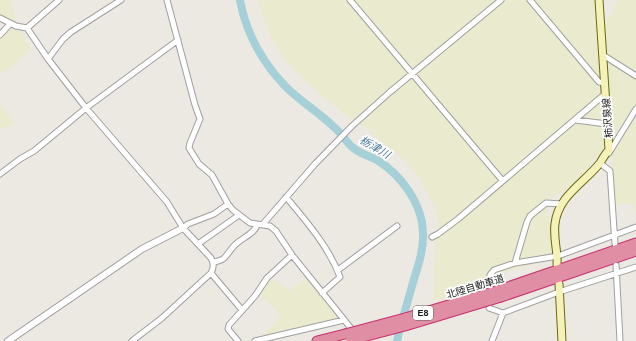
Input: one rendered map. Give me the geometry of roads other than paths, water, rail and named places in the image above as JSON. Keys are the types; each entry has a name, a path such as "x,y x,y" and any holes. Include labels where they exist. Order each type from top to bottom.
{"highway":[{"name":"北陸自動車道","path":"500,294 636,243"},
{"name":"北陸自動車道","path":"317,341 348,338 405,318 500,294 636,251"}],"main road":[{"name":"柿沢泉線","path":"557,264 558,256 555,242 555,226 556,216 561,204 600,162 609,150 599,0"},
{"path":"559,288 562,341"}],"street":[{"path":"27,28 58,0"},
{"path":"48,59 63,39 71,32 120,0"},
{"path":"167,0 195,105 200,118 189,148 199,164 212,175 228,204 239,215 250,223 270,226 276,231 292,255 361,341"},
{"path":"350,0 502,180"},
{"path":"263,224 335,142 352,126 501,0"},
{"path":"530,0 599,82 605,83"},
{"path":"0,18 10,24 27,28 48,59 86,108 167,202 183,228 214,262 214,267 211,273 162,318 132,341"},
{"path":"0,35 10,24"},
{"path":"0,174 20,159 34,151 86,108 178,40"},
{"path":"603,54 636,76"},
{"path":"432,237 448,226 605,94"},
{"path":"606,153 610,152 636,109"},
{"path":"575,120 607,124"},
{"path":"600,162 610,170 615,244"},
{"path":"286,197 319,238 338,270 340,277 322,293"},
{"path":"8,341 142,249 188,224 214,214 228,204"},
{"path":"516,263 530,216 546,204 561,204"},
{"path":"198,244 239,215"},
{"path":"214,262 220,261 224,258 234,245 254,230 257,224"},
{"path":"338,270 397,226"},
{"path":"636,227 558,256 516,263 494,270 490,274 489,308 503,313 559,288 617,274 636,267"},
{"path":"238,341 228,328 229,325 255,296 267,278 292,255"},
{"path":"616,265 620,341"},
{"path":"211,273 242,310"},
{"path":"492,341 503,313"},
{"path":"255,341 344,320"}],"waterway":[{"name":"栃津川","path":"240,0 246,24 251,36 263,58 278,78 286,87 337,130 355,149 386,166 402,182 414,200 422,221 423,244 397,341"}]}
